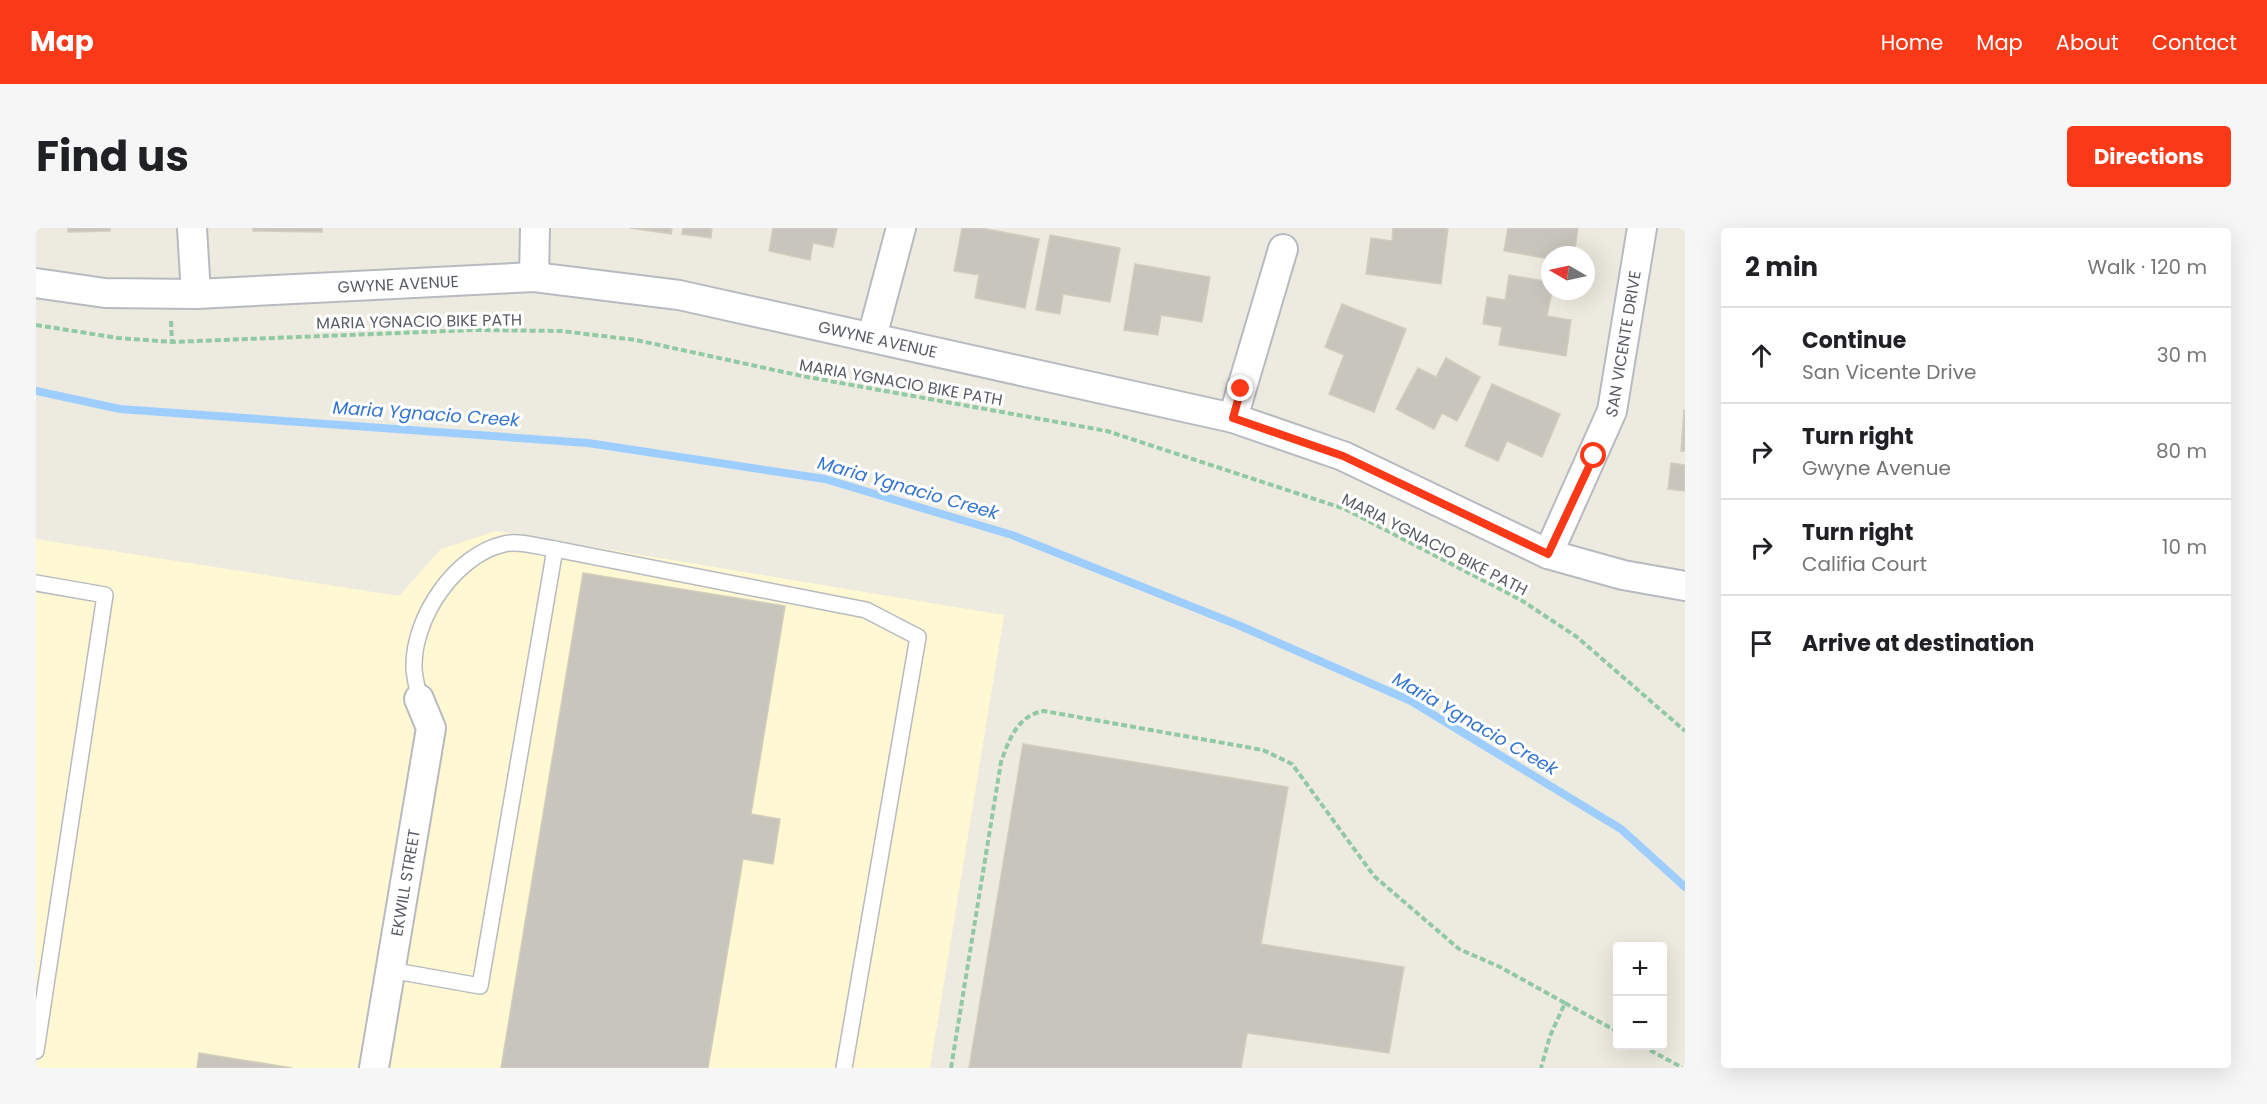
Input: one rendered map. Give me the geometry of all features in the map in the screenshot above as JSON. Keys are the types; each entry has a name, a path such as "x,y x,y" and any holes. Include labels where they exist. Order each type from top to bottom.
{"street":[{"path":"192,228 196,294"},
{"path":"534,278 535,228"},
{"path":"872,337 901,228"},
{"name":"SAN VICENTE DRIVE","path":"1548,554 1612,411 1642,228"},
{"path":"1233,418 1283,249"},
{"name":"GWYNE AVENUE","path":"36,283 105,294 196,294 534,278 679,295 1233,418 1343,456 1548,554 1623,575 1685,586"},
{"name":"EKWILL STREET","path":"374,1068 431,728 420,699"}],"lane":[{"path":"420,699 414,666 424,619 444,584 475,556 506,543 555,549 866,610 918,637 844,1068"},
{"path":"390,970 480,986 555,549"},
{"path":"36,583 105,596 42,973 36,1051"}],"path":[{"name":"MARIA YGNACIO BIKE PATH","path":"36,325 118,339 172,342 474,330 561,331 636,340 802,376 1107,431 1345,509 1510,595 1576,637 1685,731"},
{"path":"951,1068 1006,746 1023,719 1032,713 1044,711 1263,750 1279,755 1292,764 1374,876 1459,949 1500,967 1613,1030"},
{"path":"1541,1068 1565,1003"},
{"path":"1649,1050 1683,1068"}],"shaded area":[{"path":"496,531 1004,615 930,1068 36,1068 36,539 399,596 441,549"}],"building":[{"path":"68,228 110,228 110,231 68,232"},
{"path":"253,228 322,228 322,232 253,231"},
{"path":"630,228 672,228 671,234"},
{"path":"683,228 712,228 711,238 682,234"},
{"path":"773,228 837,228 833,247 813,243 810,260 769,251"},
{"path":"962,228 981,228 1039,239 1025,308 975,298 979,275 954,271"},
{"path":"1393,228 1448,228 1441,284 1366,274 1371,238 1392,241"},
{"path":"1508,228 1578,228 1575,246 1541,246 1541,257 1504,251"},
{"path":"1050,235 1120,248 1110,302 1063,294 1060,314 1036,310"},
{"path":"1135,264 1210,277 1202,322 1161,315 1158,335 1124,330"},
{"path":"1509,275 1541,280 1541,300 1550,300 1547,316 1571,320 1566,356 1499,345 1502,327 1483,324 1487,297 1505,300"},
{"path":"1342,304 1406,329 1374,412 1329,394 1344,355 1325,347"},
{"path":"1446,358 1480,377 1457,421 1442,413 1434,429 1396,409 1418,368 1436,377"},
{"path":"1492,384 1560,414 1542,457 1507,441 1498,461 1465,446"},
{"path":"1684,410 1685,451 1681,451"},
{"path":"1671,463 1685,465 1685,491 1668,489"},
{"path":"583,573 785,606 751,814 780,819 773,864 743,859 708,1068 501,1068"},
{"path":"1023,744 1288,787 1261,944 1404,967 1389,1053 1247,1033 1241,1068 969,1068"},
{"path":"199,1053 292,1068 197,1068"}],"waterway":[{"name":"Maria Ygnacio Creek","path":"36,391 120,409 588,443 825,479 1012,535 1238,625 1411,701 1621,829 1685,887"}],"route":[{"path":"1241,389 1233,418 1343,456 1548,554 1594,456"}]}
